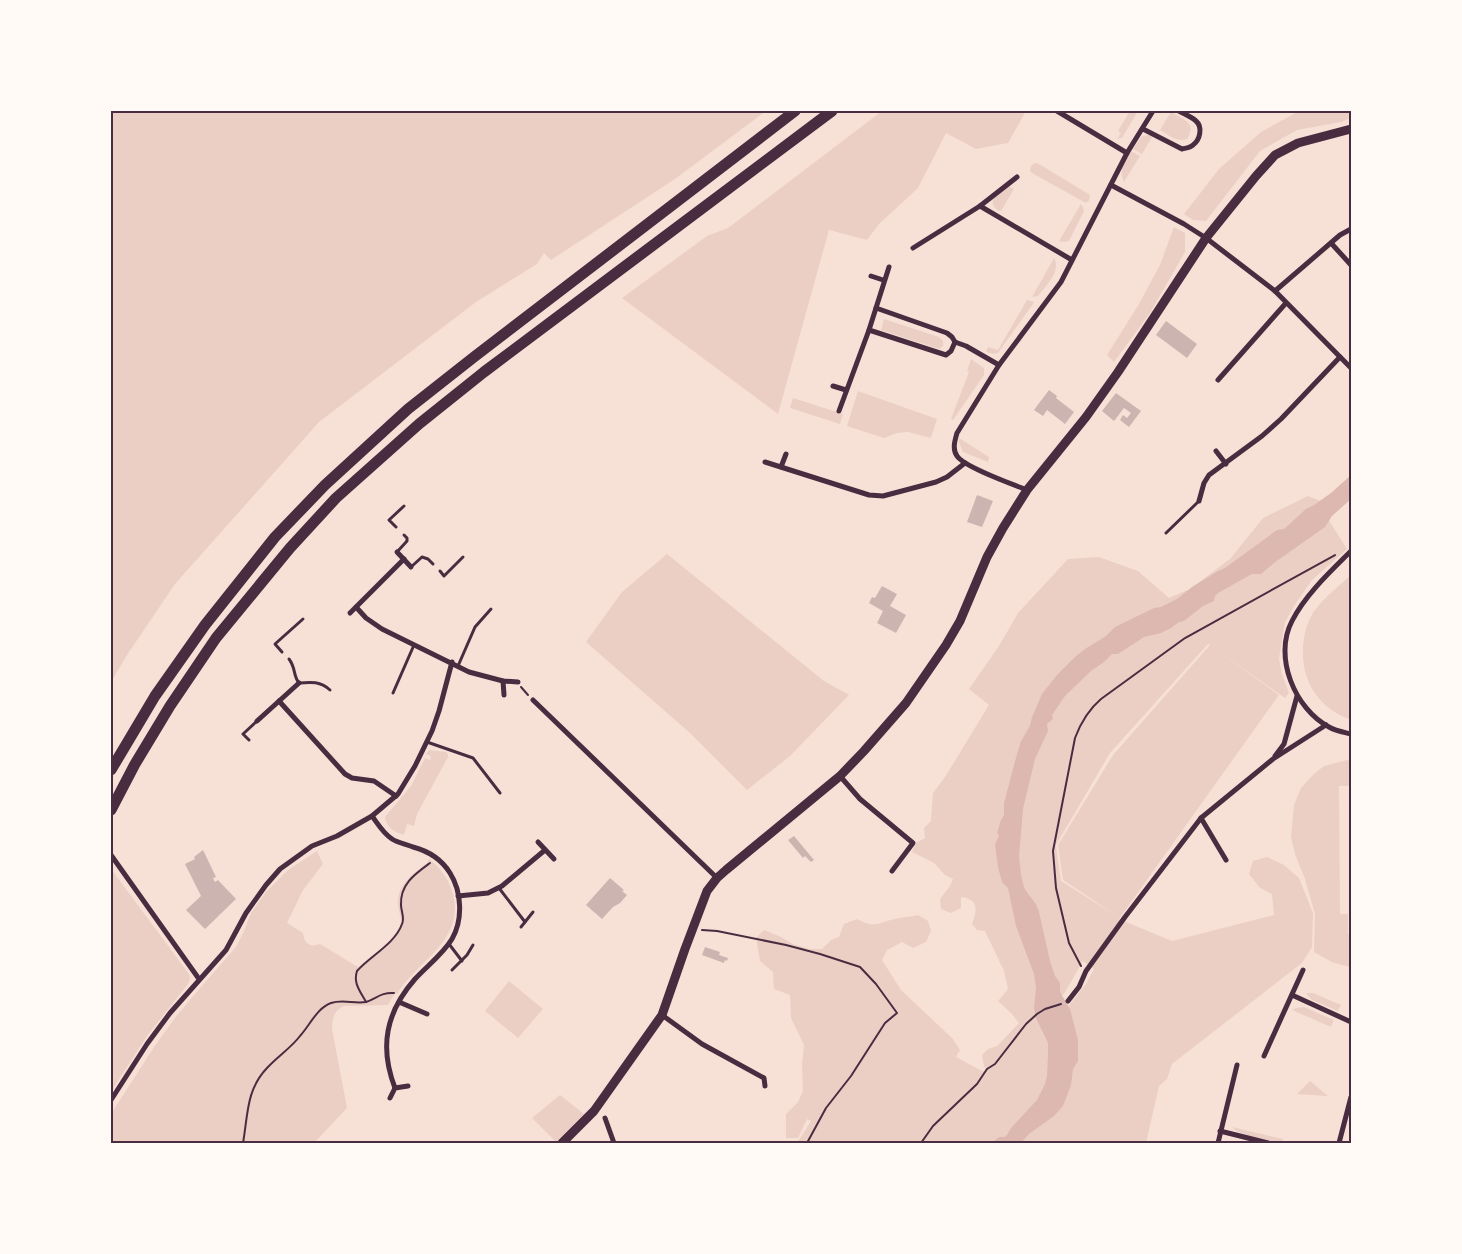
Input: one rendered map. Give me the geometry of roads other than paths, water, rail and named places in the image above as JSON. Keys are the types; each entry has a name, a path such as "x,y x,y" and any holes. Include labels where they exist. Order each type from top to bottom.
{"highway":[{"path":"111,770 155,696 205,625 275,537 325,485 408,409 795,111"},
{"path":"111,810 135,764 170,706 216,638 290,548 336,498 419,424 484,372 832,111"}],"main road":[{"path":"562,1143 589,1117 662,1015 707,891 717,878 840,776 900,710 933,665 960,621 987,557 1027,490 1086,417 1118,372 1206,238 1275,155 1298,143 1351,129"}],"street":[{"path":"1058,111 1127,153"},
{"path":"1027,490 965,463 956,456 954,449 957,433 999,365 1061,282 1127,153 1153,111"},
{"path":"1143,129 1182,149 1189,148 1195,144 1201,128 1197,122 1179,111"},
{"path":"913,248 980,206 1017,177"},
{"path":"1111,185 1184,224 1206,238 1275,290 1286,304 1351,368"},
{"path":"980,206 1072,260"},
{"path":"1275,290 1340,235 1351,229"},
{"path":"1331,243 1351,264"},
{"path":"840,411 889,267"},
{"path":"871,276 883,280"},
{"path":"1218,380 1286,304"},
{"path":"876,308 947,333 955,342 966,346 999,365"},
{"path":"869,330 946,354 951,351 955,342"},
{"path":"1199,501 1204,483 1209,475 1262,436 1281,419 1340,357"},
{"path":"834,386 846,390"},
{"path":"1216,451 1226,464"},
{"path":"781,467 786,454"},
{"path":"765,462 870,495 883,496 936,482 947,477 965,463"},
{"path":"1351,550 1304,601 1291,622 1286,644 1286,664 1289,679 1297,696 1309,712 1326,725 1351,734"},
{"path":"396,552 411,567"},
{"path":"350,613 404,559"},
{"path":"356,607 373,623 458,666 476,674 503,681 518,682"},
{"path":"111,1100 147,1044 170,1013 226,950 246,913 266,884 280,869 312,846 337,836 372,816 396,796 415,766 427,742 439,711 452,662"},
{"path":"503,681 504,695"},
{"path":"258,721 299,683"},
{"path":"1273,759 1284,744 1297,696"},
{"path":"533,700 717,878"},
{"path":"279,701 345,774 352,778 374,781 396,796"},
{"path":"1068,1001 1079,987 1086,971 1125,917 1201,818 1273,759 1326,725"},
{"path":"840,776 860,799 913,843 892,871"},
{"path":"372,816 391,839 423,850 436,858 449,872 455,882 460,911 456,930 448,943 415,979 392,1015 386,1042 387,1063 395,1088 390,1098"},
{"path":"1201,818 1226,860"},
{"path":"538,842 554,859"},
{"path":"458,896 483,894 499,888 545,850"},
{"path":"111,855 199,979"},
{"path":"1264,1056 1303,970"},
{"path":"1292,995 1351,1022"},
{"path":"400,1000 427,1014"},
{"path":"662,1015 702,1044 764,1078 765,1086"},
{"path":"1218,1143 1237,1065"},
{"path":"395,1088 408,1086"},
{"path":"1339,1143 1351,1097"},
{"path":"606,1118 614,1143"},
{"path":"1220,1131 1268,1143"}],"lane":[{"path":"1166,533 1199,501"},
{"path":"396,527 390,520 404,506"},
{"path":"396,552 407,541 404,535"},
{"path":"440,571 444,576 463,557"},
{"path":"411,567 422,558 428,559 433,564"},
{"path":"458,666 475,627 491,609"},
{"path":"282,652 275,644 303,619"},
{"path":"393,693 414,645"},
{"path":"289,660 294,667 296,680 299,683 317,682 330,690"},
{"path":"248,740 243,734 258,721"},
{"path":"427,742 473,758 500,794"},
{"path":"499,888 525,922"},
{"path":"521,927 533,912"},
{"path":"448,943 462,961"},
{"path":"452,970 468,955 473,945"}]}
